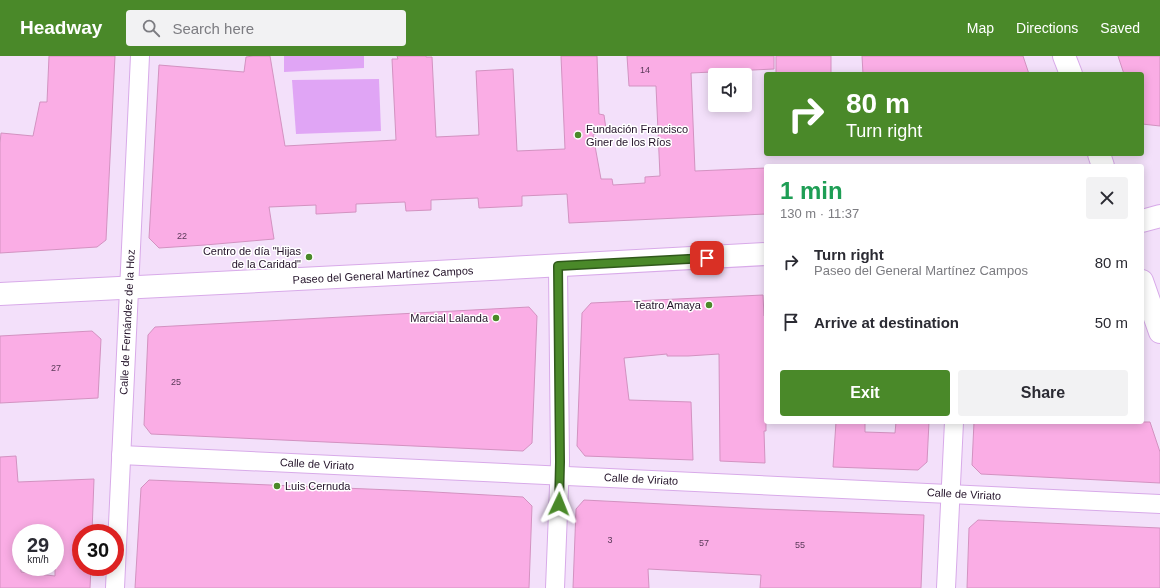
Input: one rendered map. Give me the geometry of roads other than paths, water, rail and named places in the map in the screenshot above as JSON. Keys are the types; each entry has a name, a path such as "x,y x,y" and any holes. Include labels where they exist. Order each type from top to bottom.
{"street":[{"name":"Calle de Fernández de la Hoz","path":"115,588 140,56"},
{"path":"1064,56 1070,72"},
{"path":"1144,220 1160,216"},
{"name":"Paseo del General Martínez Campos","path":"0,294 764,254"},
{"path":"555,588 560,476 558,266"},
{"path":"1144,287 1160,332"},
{"path":"946,588 954,424"},
{"name":"Calle de Viriato","path":"121,455 1160,504"}],"place":[{"name":"Fundación Francisco Giner de los Ríos","path":"578,135"},
{"name":"Centro de día \"Hijas de la Caridad\"","path":"309,257"},
{"name":"Teatro Amaya","path":"709,305"},
{"name":"Marcial Lalanda","path":"496,318"},
{"name":"Luis Cernuda","path":"277,486"}]}
